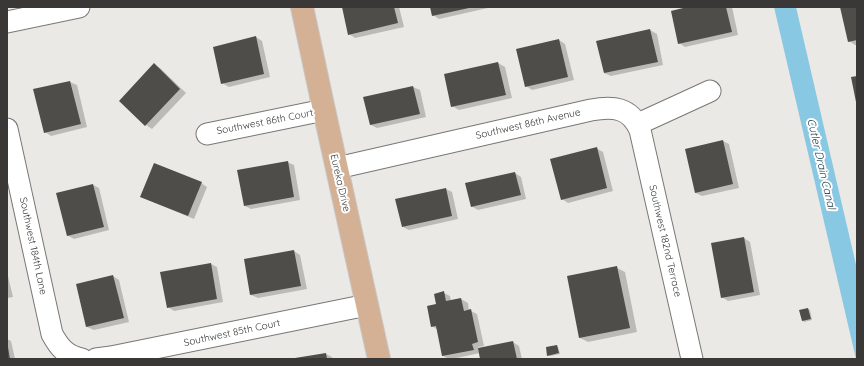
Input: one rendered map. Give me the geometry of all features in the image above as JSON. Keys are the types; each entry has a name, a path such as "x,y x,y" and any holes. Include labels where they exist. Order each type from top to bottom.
{"main road":[{"name":"Eureka Drive","path":"302,7 379,359"}],"street":[{"path":"7,22 79,7"},
{"path":"638,124 710,91"},
{"name":"Southwest 86th Avenue","path":"337,168 602,108 622,110 630,114 638,124"},
{"name":"Southwest 86th Court","path":"207,134 324,110"},
{"name":"Southwest 182nd Terrace","path":"638,124 692,359"},
{"name":"Southwest 184th Lane","path":"7,129 52,334 64,351 77,358"},
{"name":"Southwest 85th Court","path":"96,359 367,305"}],"water":[{"name":"Cutler Drain Canal","path":"774,7 796,7 857,269 857,359 856,359"}],"building":[{"path":"342,7 394,7 398,23 348,35"},
{"path":"430,7 468,7 469,8 432,16"},
{"path":"687,7 726,7 732,32 678,44 671,11"},
{"path":"840,7 857,7 857,40 848,42"},
{"path":"650,29 658,62 604,73 596,41"},
{"path":"256,36 264,74 221,84 213,47"},
{"path":"559,39 568,77 525,87 516,49"},
{"path":"498,62 506,95 451,107 444,74"},
{"path":"154,63 180,89 145,126 119,101"},
{"path":"857,76 857,102 856,102 851,77"},
{"path":"70,81 81,124 44,133 33,89"},
{"path":"413,86 420,114 370,125 363,97"},
{"path":"723,140 733,184 695,193 685,149"},
{"path":"597,147 607,188 561,200 550,159"},
{"path":"288,161 294,197 244,206 237,170"},
{"path":"154,163 202,182 188,216 140,197"},
{"path":"515,172 521,195 471,207 465,183"},
{"path":"93,184 104,227 67,236 56,193"},
{"path":"446,188 452,216 402,227 395,199"},
{"path":"744,237 754,292 721,298 711,243"},
{"path":"294,250 301,286 250,295 244,259"},
{"path":"211,263 217,299 167,308 160,272"},
{"path":"617,266 630,328 579,338 567,276"},
{"path":"113,275 124,318 86,327 76,284"},
{"path":"444,291 446,301 461,298 464,311 471,309 478,342 472,344 474,350 442,356 436,326 431,327 427,306 436,304 434,294"},
{"path":"808,308 811,319 802,321 799,310"},
{"path":"513,341 517,359 480,359 478,348"},
{"path":"557,345 559,353 547,356 546,347"},
{"path":"8,347 10,359 7,359"},
{"path":"326,353 327,359 295,359 295,358"}]}
